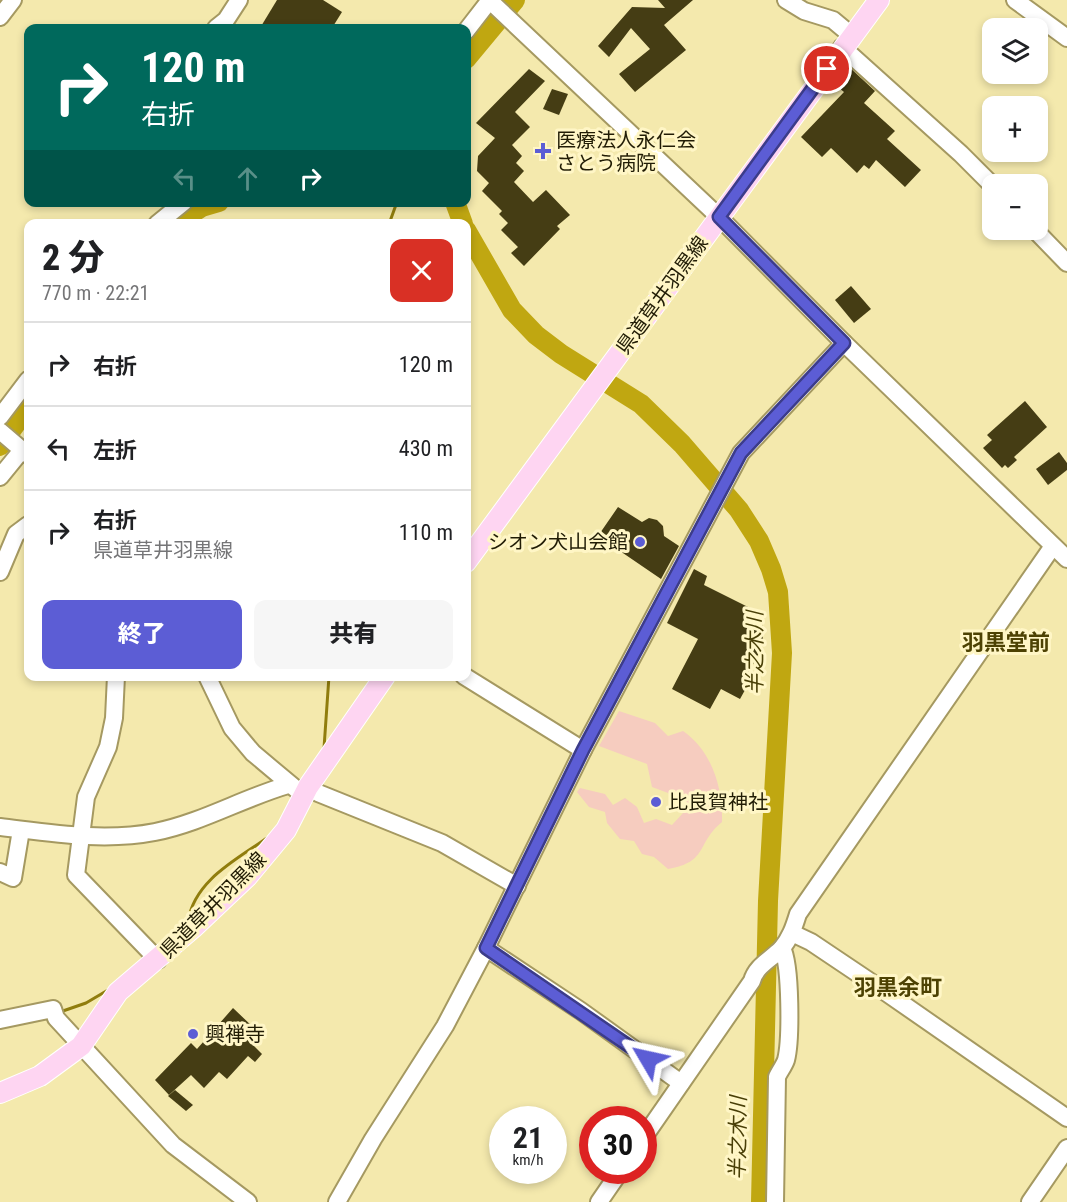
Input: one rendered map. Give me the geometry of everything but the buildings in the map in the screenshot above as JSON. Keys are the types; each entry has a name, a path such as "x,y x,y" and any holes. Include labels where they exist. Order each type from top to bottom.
{"main road":[{"name":"県道草井羽黒線","path":"471,555 879,0"},
{"name":"県道草井羽黒線","path":"0,1093 40,1076 81,1046 118,992 158,960 247,877 286,830 301,788 381,681"}],"street":[{"path":"221,24 239,0"},
{"path":"471,24 489,0 719,217 844,343 1067,559"},
{"path":"786,0 804,11 832,20 847,41 982,175"},
{"path":"1015,0 1067,38"},
{"path":"163,219 178,207"},
{"path":"1045,240 1067,263"},
{"path":"337,1202 445,1026 583,750 715,497 728,479 741,453 753,438 844,343"},
{"path":"0,417 24,385"},
{"path":"0,431 22,450 0,477"},
{"path":"0,572 16,534 24,528"},
{"path":"657,1118 752,981 755,972 782,948 792,933 798,914 1053,546"},
{"path":"471,680 583,750"},
{"path":"116,681 114,718 108,747 86,797 76,875 158,960"},
{"path":"209,681 232,728 253,753 301,788 442,843 517,886"},
{"path":"0,827 110,837 154,832 301,788"},
{"path":"0,872 13,878 21,830"},
{"path":"792,933 811,942 884,991 1067,1118"},
{"path":"486,948 581,1011 681,1083"},
{"path":"775,1202 777,1077 786,1060 789,992 787,958 782,948"},
{"path":"0,1020 53,1009 57,1018 81,1046 173,1145 248,1202"},
{"path":"1030,1202 1067,1148"},
{"path":"599,1202 611,1184"}],"shaded area":[{"path":"619,711 655,723 668,736 683,731 701,749 714,771 720,796 722,822 708,837 696,857 681,866 668,869 654,857 642,854 634,841 620,839 607,823 605,812 589,807 577,792 580,788 605,794 613,805 625,798 637,807 644,823 656,819 672,825 683,813 668,793 652,787 647,764 599,746"}],"waterway":[{"path":"471,53 515,0"},
{"path":"184,219 202,207"},
{"path":"391,219 395,207"},
{"name":"半之木川","path":"457,207 461,219"},
{"name":"半之木川","path":"471,239 512,310 536,335 561,354 641,404 682,444 739,510 759,541 778,592 782,653 768,901 761,1202"},
{"path":"0,446 24,413"},
{"path":"324,748 329,681"},
{"path":"188,921 192,907 208,883 230,863 267,838"},
{"path":"60,1012 86,1003 108,990"}],"place":[{"name":"医療法人永仁会 さとう病院","path":"543,151"},
{"name":"シオン犬山会館","path":"640,542"},
{"name":"比良賀神社","path":"656,802"},
{"name":"興禅寺","path":"193,1034"}],"district":[{"name":"羽黒堂前","path":"1006,642"},
{"name":"羽黒余町","path":"898,987"}],"route":[{"path":"648,1059 486,948 583,750 715,497 728,479 741,453 844,343 719,217 827,69"}]}
